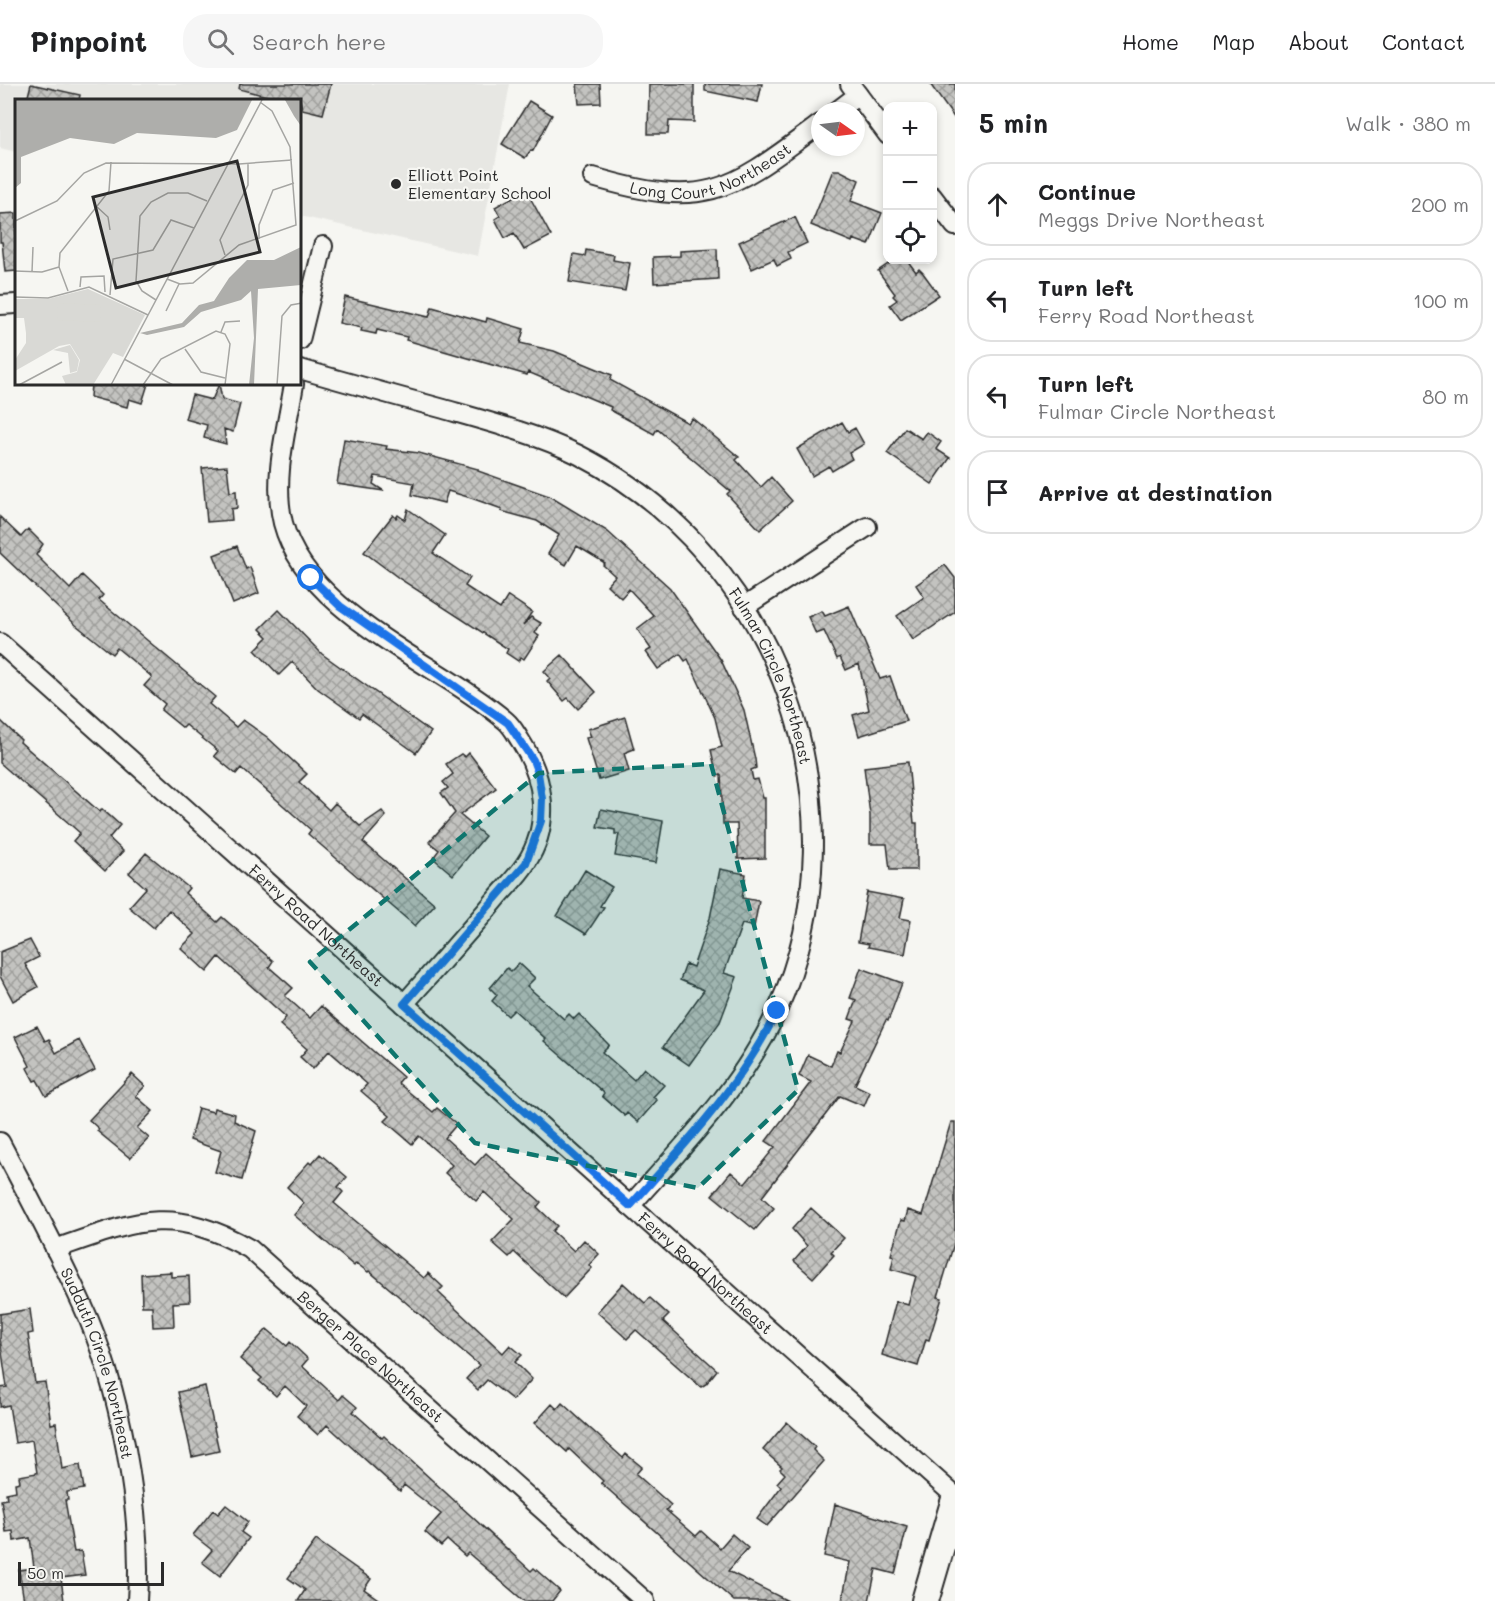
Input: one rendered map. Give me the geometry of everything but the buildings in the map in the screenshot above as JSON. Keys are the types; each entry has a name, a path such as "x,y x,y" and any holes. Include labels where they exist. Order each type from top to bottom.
{"street":[{"path":"844,102 854,90 883,128"},
{"name":"Long Court Northeast","path":"593,177 652,193 693,194 722,187 754,172 811,131"},
{"path":"937,201 955,226"},
{"path":"302,332 323,246"},
{"path":"0,305 15,304"},
{"name":"Fulmar Circle Northeast","path":"302,370 534,435 579,455 610,473 653,504 683,530 720,570 767,643 785,684 804,745 812,798 814,842 807,914 784,994 765,1035 742,1073 713,1113 630,1206"},
{"path":"294,386 279,479 280,506 290,544 301,564 311,578 340,606 508,723 533,760 538,773 542,799 541,821 526,863 404,1004"},
{"path":"744,607 867,527"},
{"name":"Ferry Road Northeast","path":"0,643 955,1497"},
{"name":"Sudduth Circle Northeast","path":"0,1142 83,1305 100,1352 118,1416 128,1468 135,1526 137,1601"},
{"name":"Berger Place Northeast","path":"55,1250 114,1228 157,1220 202,1225 250,1249 645,1601"},
{"path":"925,1601 955,1497"}],"highlighted area":[{"path":"711,764 798,1090 698,1188 475,1143 310,962 539,773"}],"shaded area":[{"name":"Elliott Point Elementary School","path":"0,84 510,84 478,256 302,216 302,99 15,99 15,152 0,148"}],"place":[{"name":"Elliott Point Elementary School","path":"396,184"}],"route":[{"path":"311,578 340,606 508,723 533,760 538,773 542,799 541,821 537,838 526,863 404,1004 630,1206 713,1113 742,1073 777,1011"}]}
